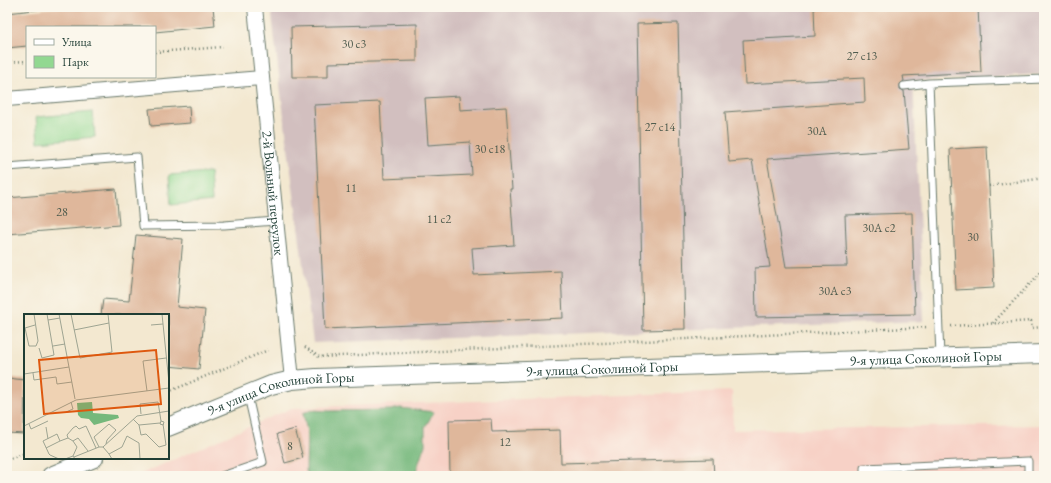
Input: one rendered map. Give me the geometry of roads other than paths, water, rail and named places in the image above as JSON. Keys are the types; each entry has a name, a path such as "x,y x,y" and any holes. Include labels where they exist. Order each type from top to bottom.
{"street":[{"name":"2-й Вольный переулок","path":"255,7 292,380"},
{"path":"7,99 262,78"},
{"name":"9-я улица Соколиной Горы","path":"169,427 271,385 292,380 316,378 1044,354"},
{"path":"51,476 92,459"}],"lane":[{"path":"904,86 1044,79"},
{"path":"930,84 940,357"},
{"path":"7,167 137,157 143,226 224,225 276,221"},
{"path":"222,476 263,462 247,394"},
{"path":"864,476 864,468 1028,461 1028,476"}]}
